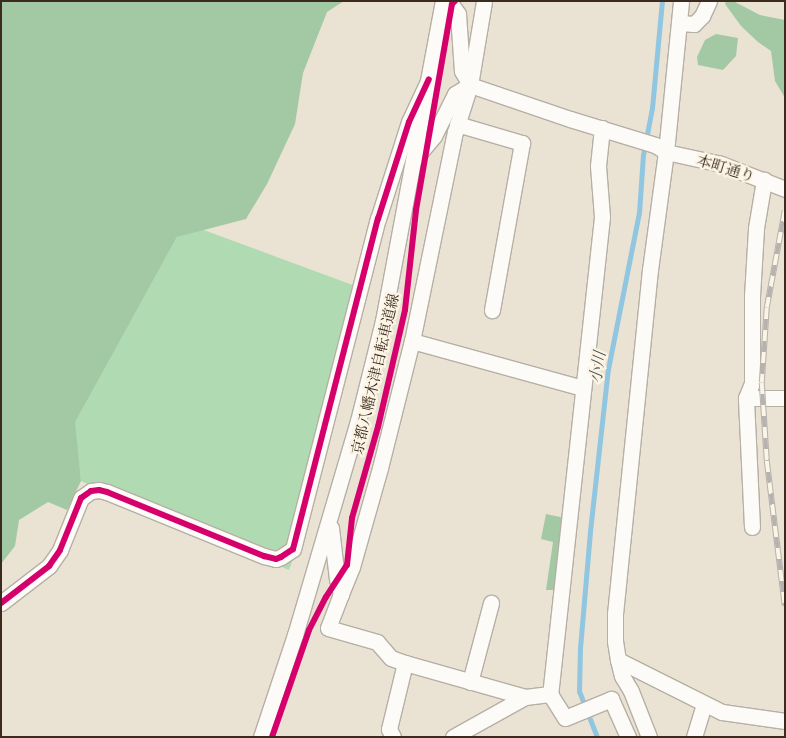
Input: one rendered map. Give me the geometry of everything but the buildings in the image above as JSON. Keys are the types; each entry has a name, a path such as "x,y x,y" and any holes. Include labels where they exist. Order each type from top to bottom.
{"street":[{"path":"261,737 330,520 358,421 382,321 443,1"},
{"path":"449,1 458,14 462,71 470,85"},
{"path":"484,1 470,85 457,124 412,342 380,468 352,567 328,628 377,642 391,658 405,663 525,696 550,694"},
{"path":"649,737 618,660 615,632 618,571 661,148 681,1"},
{"path":"679,23 694,24 702,16 709,1"},
{"path":"1,603 49,566 60,550 80,498 91,491 107,492 264,556 276,559 281,558 293,549 378,219 409,122 429,79"},
{"path":"413,161 434,136 455,94 470,85"},
{"name":"本町通り","path":"470,85 661,148 720,164 785,189"},
{"path":"457,124 522,142 492,310"},
{"path":"609,130 598,166 602,217 550,694 565,718 611,699 628,737"},
{"path":"752,527 746,398 752,383 755,246 764,180"},
{"path":"412,342 583,388"},
{"path":"746,398 785,398"},
{"path":"330,520 337,579 341,594"},
{"path":"470,682 491,603"},
{"path":"618,660 704,705 722,712 785,721"},
{"path":"393,737 389,729 405,663"},
{"path":"453,737 525,696"},
{"path":"694,737 704,705"}],"green space":[{"path":"1,1 344,1 327,12 303,73 295,124 267,184 246,219 177,237 75,422 81,481 67,510 48,502 19,520 15,546 1,564"},
{"path":"726,1 735,2 760,15 785,20 785,98 775,81 771,51 741,26 725,4"},
{"path":"716,34 738,38 736,56 723,70 698,65 697,57 705,40"},
{"path":"201,229 358,287 299,542 289,570 81,481 74,422 177,237"},
{"path":"546,514 565,518 557,590 546,590 553,542 541,539"}],"waterway":[{"name":"小川","path":"597,737 579,691 580,648 590,531 608,369 639,213 643,155 652,108 662,1"}],"railway":[{"path":"785,211 767,308 762,383 767,461 785,606"}],"cycle path":[{"name":"京都八幡木津自転車道線","path":"272,737 309,630 326,597 347,565 352,518 378,427 405,310 416,210 452,4 455,1"},
{"path":"1,603 49,566 60,550 81,498 91,491 107,492 264,556 276,559 293,549 378,219 409,122 429,79"}]}
